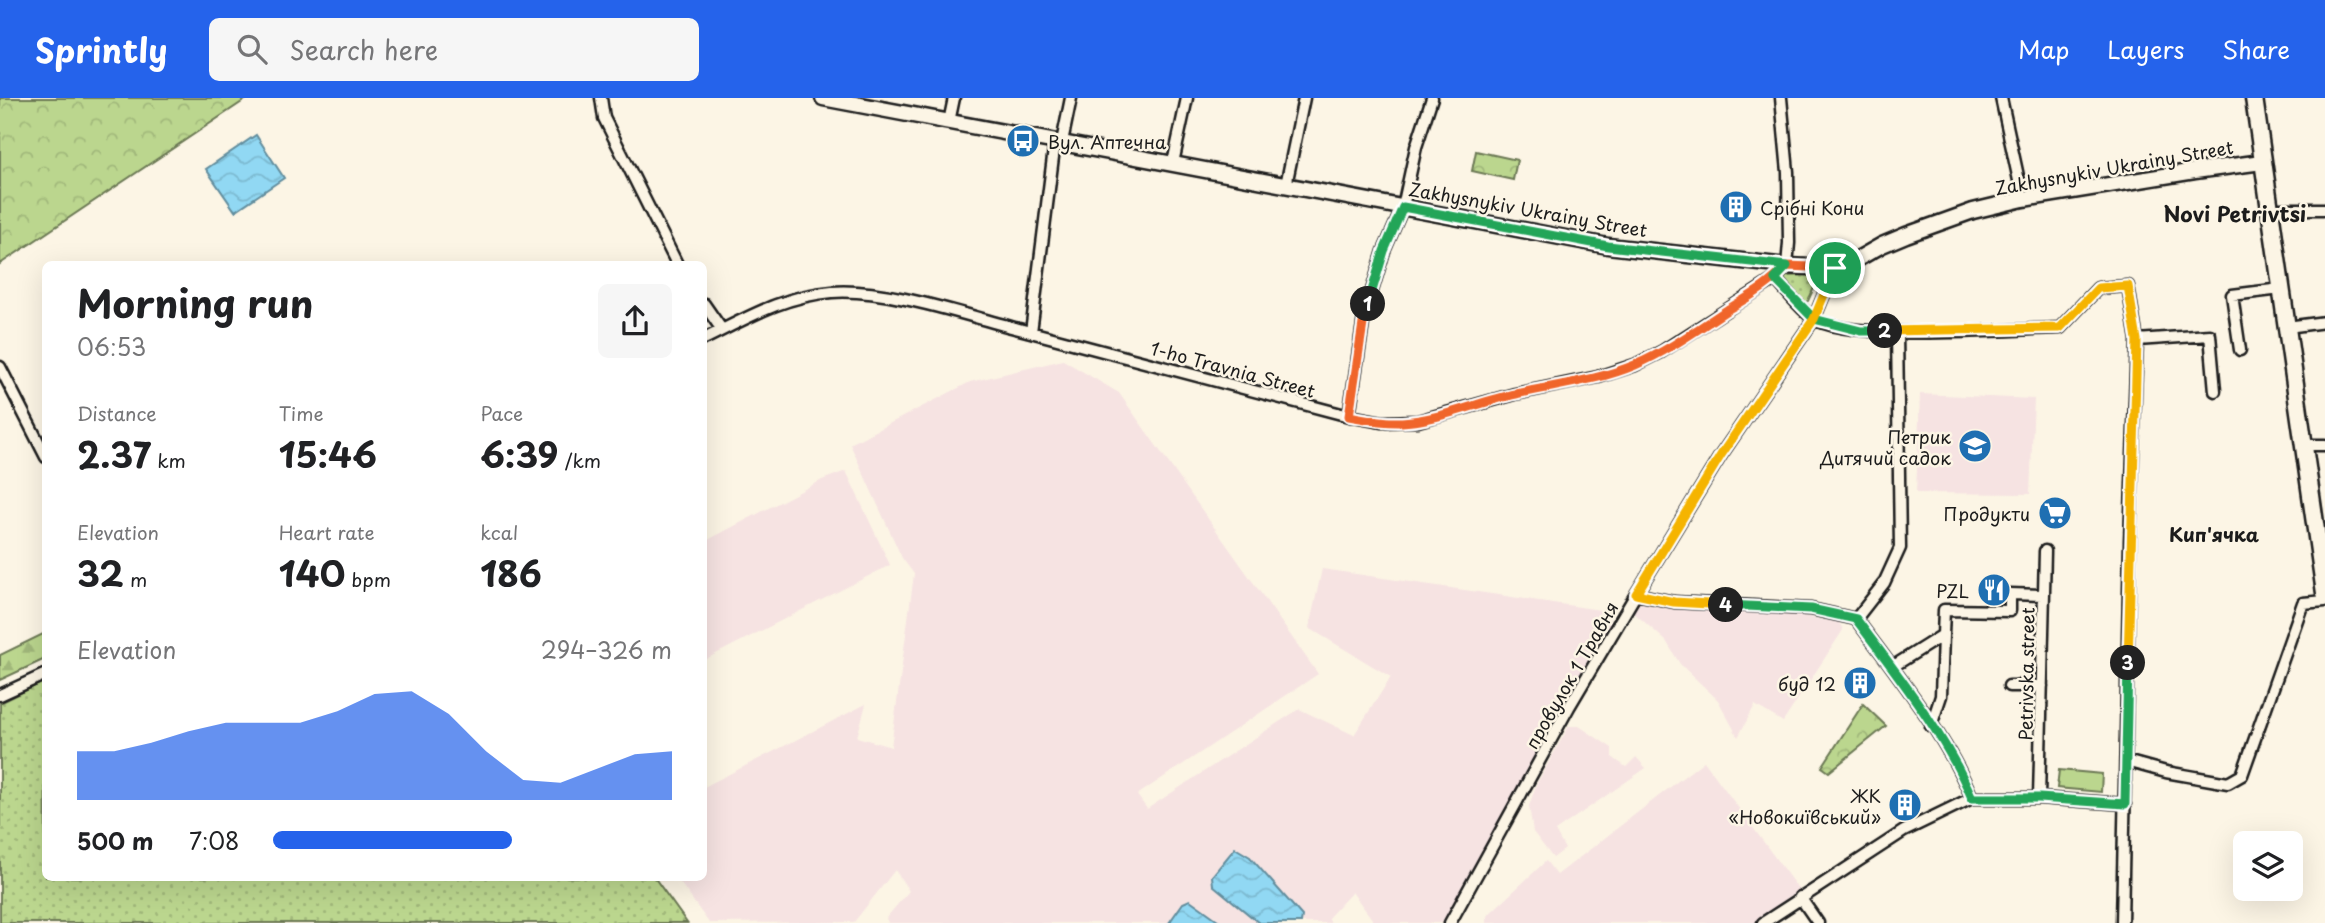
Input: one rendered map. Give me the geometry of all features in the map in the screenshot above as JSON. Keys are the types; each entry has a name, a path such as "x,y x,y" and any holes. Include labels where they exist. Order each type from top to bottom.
{"main road":[{"path":"2254,98 2325,591"}],"street":[{"path":"601,98 604,118 676,261"},
{"name":"Zakhysnykiv Ukrainy Street","path":"823,98 1608,246 1787,266 1835,268 1906,235 1973,211 2023,199 2262,162"},
{"path":"949,122 954,98"},
{"path":"1031,332 1059,142 1071,98"},
{"path":"1173,163 1187,98"},
{"path":"1286,185 1304,98"},
{"path":"1349,416 1364,317 1384,251 1403,207 1416,147 1432,98"},
{"path":"1781,98 1788,172 1787,266"},
{"path":"2001,98 2023,199"},
{"path":"2270,209 2325,209"},
{"name":"1-ho Travnia Street","path":"707,338 767,307 798,296 835,292 866,293 1031,332 1349,416 1382,422 1418,421 1515,394 1598,377 1635,365 1661,352 1775,279 1787,266"},
{"name":"провулок 1 Травня","path":"1450,923 1569,707 1636,594 1721,455 1814,319 1835,268"},
{"path":"1775,279 1814,319 1861,331 2060,328 2098,288 2128,286 2137,340 2122,923"},
{"path":"2240,350 2232,295 2281,289"},
{"path":"707,308 722,330"},
{"path":"2287,327 2325,322"},
{"path":"1856,619 1884,583 1900,548 1897,331"},
{"path":"2137,340 2210,335 2215,391"},
{"path":"0,366 42,449"},
{"path":"2304,445 2325,445"},
{"name":"Petrivska street","path":"2039,798 2045,551"},
{"path":"1636,594 1674,602 1811,609 1856,619 1892,667 1962,773 1972,798"},
{"path":"1931,726 1941,696 1944,610 2010,611 2010,594 2044,595"},
{"path":"2126,761 2166,772 2228,783 2242,775 2304,603 2325,601"},
{"path":"1892,667 1943,635"},
{"path":"0,695 42,676"},
{"path":"2009,686 2042,686"},
{"path":"1763,923 1904,831 1972,798 2039,798 2125,804"},
{"path":"1800,897 1818,923"}],"shaded area":[{"path":"1063,360 1119,393 1318,674 1137,795 1147,809 1299,709 1354,735 1391,677 1309,628 1322,569 1607,611 1612,624 1553,723 1533,738 1543,748 1442,923 1375,923 1352,892 1328,918 1331,923 888,923 886,918 909,891 895,870 854,922 709,923 679,881 707,881 707,785 866,704 857,737 891,747 914,574 902,558 850,444 970,382"},
{"name":"Петрик Дитячий садок","path":"1920,394 2034,399 2030,494 1916,493"},
{"path":"846,471 890,565 707,658 707,540 822,480"},
{"path":"1641,599 1673,606 1798,615 1839,622 1843,630 1783,722 1755,705 1738,737 1718,700 1680,664 1666,641 1633,612"},
{"path":"1569,726 1579,726 1612,748 1612,757 1626,767 1636,757 1646,768 1555,831 1565,849 1553,858 1533,832 1529,806 1536,785"},
{"path":"1704,761 1801,893 1754,923 1487,923 1487,916 1546,861 1557,875"}],"green space":[{"path":"0,98 248,98 0,264"},
{"path":"1476,151 1517,160 1513,180 1472,171"},
{"path":"1814,275 1818,279 1808,301 1803,303 1783,283 1783,276"},
{"path":"42,634 42,660 0,680 0,655"},
{"path":"42,682 42,881 657,881 687,923 0,923 0,703"},
{"path":"1863,704 1886,726 1829,772 1822,767"},
{"path":"2059,770 2102,774 2101,792 2057,788"}],"water":[{"path":"256,135 284,178 235,211 206,169"},
{"path":"1235,848 1250,857 1302,916 1301,923 1259,923 1213,885 1212,876"},
{"path":"1190,900 1222,923 1169,923 1183,903"}],"place":[{"name":"Вул. Аптечна","path":"1023,141"},
{"name":"Срібні Кони","path":"1736,207"},
{"name":"Петрик Дитячий садок","path":"1975,446"},
{"name":"Продукти","path":"2055,513"},
{"name":"PZL","path":"1994,590"},
{"name":"буд 12","path":"1860,683"},
{"name":"ЖК «Новокиївський»","path":"1905,805"}],"district":[{"name":"Novi Petrivtsi","path":"2235,213"},
{"name":"Кип'ячка","path":"2214,534"}],"route":[{"path":"1835,268 1787,266 1775,279 1661,352 1635,365 1598,377 1515,394 1418,421 1382,422 1349,416 1364,317 1384,251 1403,207 1608,246 1787,266 1775,279 1814,319 1861,331 2060,328 2098,288 2128,286 2137,340 2125,804 2039,798 1972,798 1962,773 1892,667 1856,619 1811,609 1674,602 1636,594 1721,455 1814,319 1835,268"}]}
